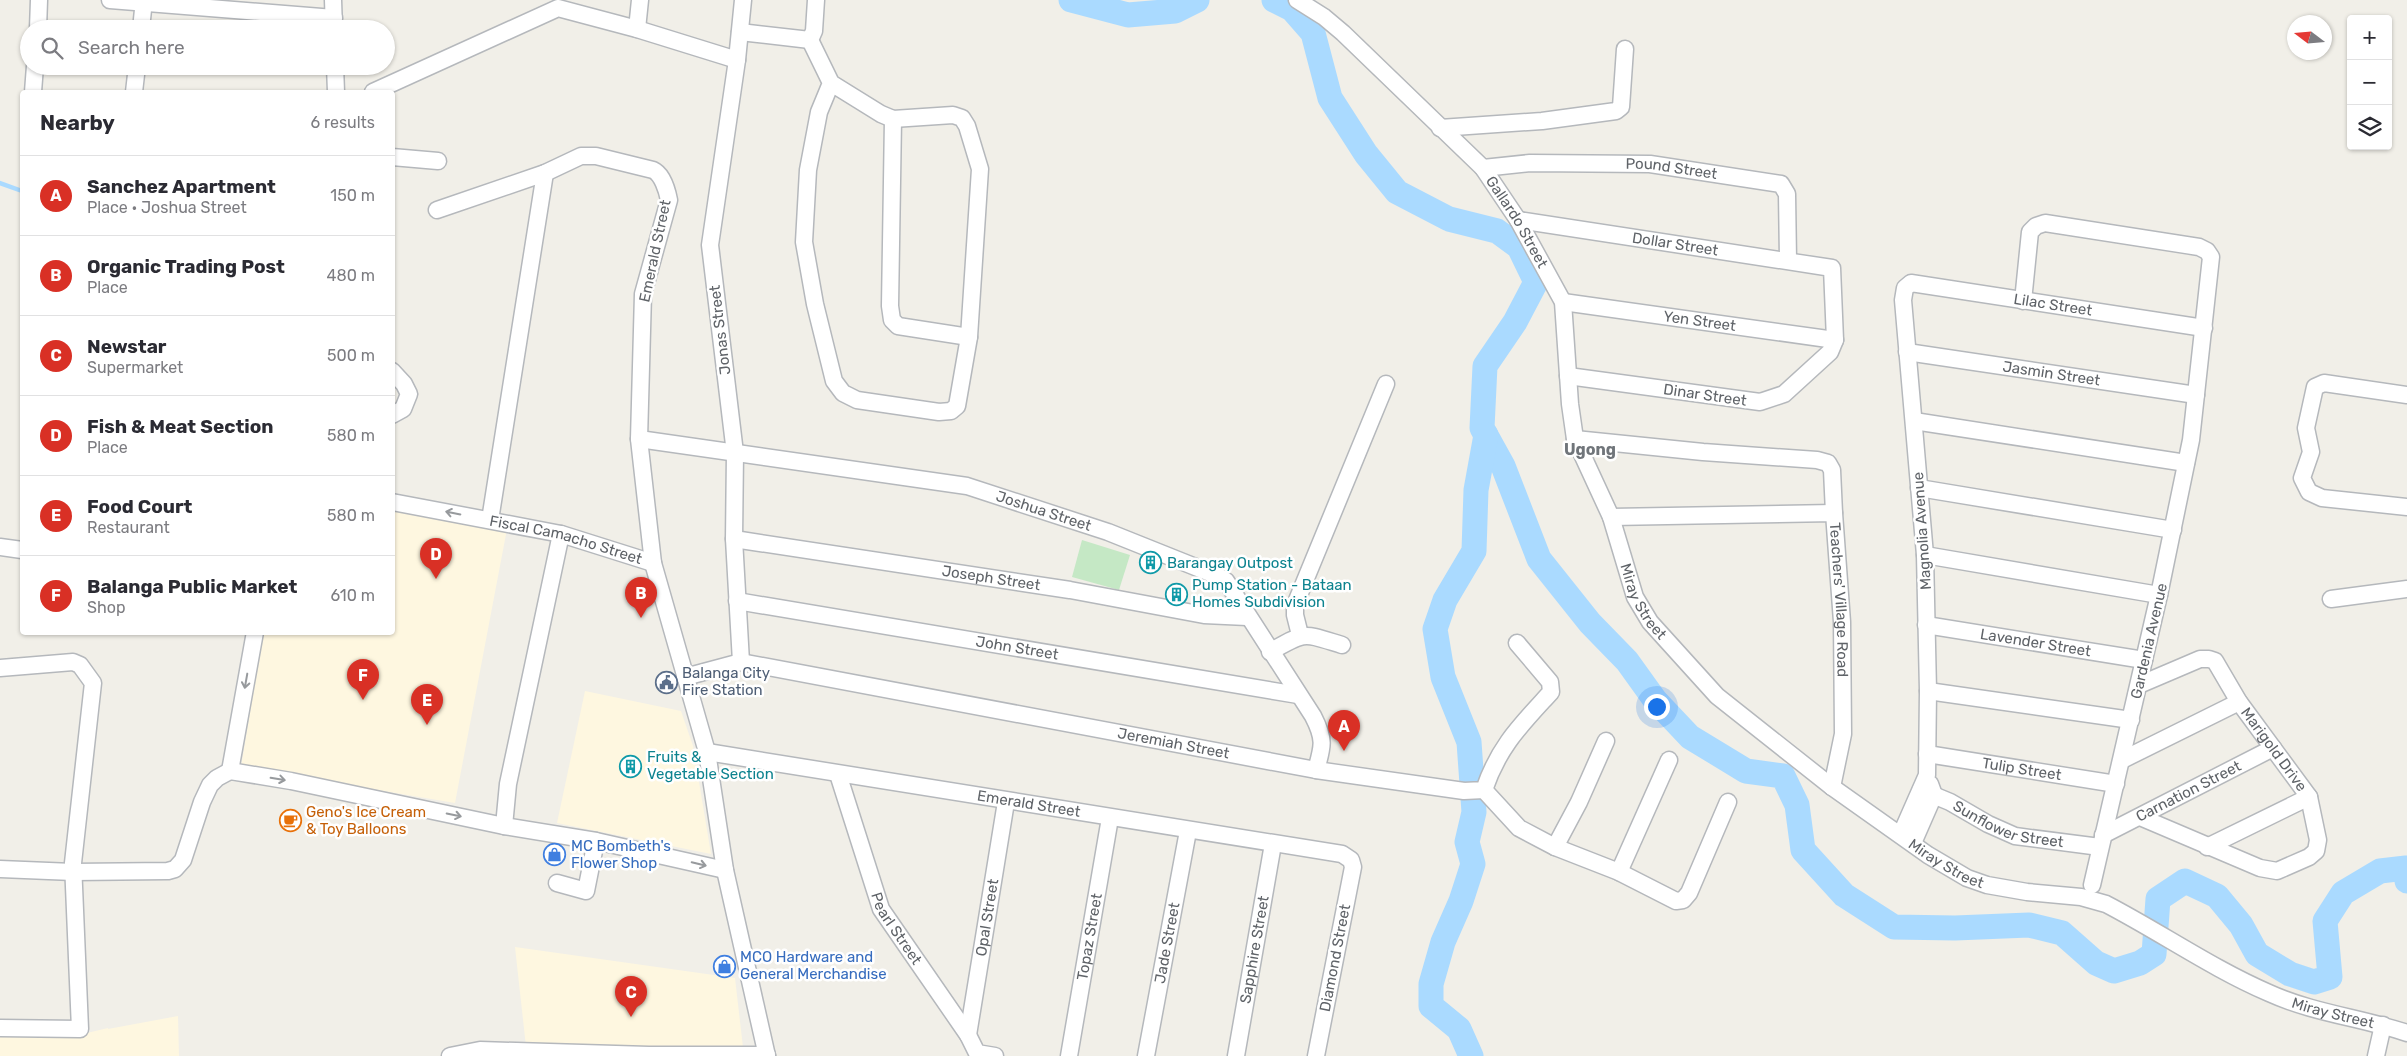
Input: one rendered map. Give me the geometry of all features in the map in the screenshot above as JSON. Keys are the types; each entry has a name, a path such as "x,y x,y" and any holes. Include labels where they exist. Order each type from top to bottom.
{"street":[{"path":"39,20 40,0"},
{"path":"110,0 144,1 308,20"},
{"path":"333,0 334,20"},
{"path":"637,29 640,0"},
{"name":"Jonas Street","path":"740,662 734,539 735,453 710,246 738,60 743,0"},
{"path":"816,0 814,31 810,40 831,83 844,93 893,119 953,115 962,118 967,126 980,169 969,337 958,406 951,411 939,412 856,400 843,393 834,381 815,304 804,242 808,170 819,112 831,83"},
{"name":"Gallardo Street","path":"1297,0 1324,17 1343,33 1482,168 1518,220 1563,302 1568,376 1575,438 1611,517"},
{"path":"142,20 144,1"},
{"path":"377,90 557,4 738,60"},
{"path":"740,32 810,40"},
{"path":"1440,128 1542,121 1616,111 1621,107 1625,49"},
{"path":"33,90 34,75"},
{"path":"134,90 136,75"},
{"path":"335,75 336,90"},
{"path":"893,119 890,306 892,320 898,326 969,337"},
{"name":"Emerald Street","path":"437,210 545,172 581,156 596,156 657,172 666,188 668,200 643,294 639,439 653,563"},
{"path":"395,157 438,161"},
{"name":"Pound Street","path":"1482,168 1530,162 1650,164 1781,184 1787,194 1788,260"},
{"path":"490,520 545,172"},
{"name":"Dollar Street","path":"1518,220 1832,268 1834,340"},
{"name":"Gardenia Avenue","path":"2023,301 2030,232 2036,226 2045,223 2199,247 2208,251 2211,257 2196,396 2186,463 2139,685 2092,885"},
{"name":"Lilac Street","path":"1905,288 1911,283 2204,328"},
{"name":"Magnolia Avenue","path":"1905,288 1903,300 1925,554 1928,690 1927,787 1907,839"},
{"name":"Yen Street","path":"1563,302 1834,340"},
{"name":"Dinar Street","path":"1568,376 1760,402 1784,394 1801,380 1830,352 1834,340"},
{"name":"Jasmin Street","path":"1907,352 2196,396"},
{"path":"395,374 404,384 409,394 403,409 395,413"},
{"path":"2407,395 2324,383 2315,387 2306,428 2310,452 2302,478 2309,492 2322,498 2407,507"},
{"path":"1300,635 1295,605 1386,384"},
{"path":"1914,421 2186,463"},
{"path":"1575,438 1703,452 1816,460 1828,463 1832,470 1834,513"},
{"name":"Joshua Street","path":"639,439 967,486 1108,532 1218,576 1226,581 1298,695 1314,716 1323,740 1316,770"},
{"path":"1919,488 2173,530"},
{"name":"Fiscal Camacho Street","path":"395,503 561,534 653,563 707,752 725,870 767,1056"},
{"name":"Teachers' Village Road","path":"1611,517 1834,513 1842,622 1844,734 1832,788"},
{"name":"Miray Street","path":"1611,517 1635,597 1650,622 1717,696 1832,788 1928,855 1974,880 2004,889 2092,899 2142,922 2268,993 2297,1004 2383,1025 2407,1033"},
{"path":"504,826 508,784 561,534"},
{"name":"Joseph Street","path":"734,539 1070,590 1204,614 1247,616"},
{"path":"0,547 20,550"},
{"path":"1925,554 2159,595"},
{"path":"2332,599 2407,589"},
{"name":"John Street","path":"737,601 1298,695"},
{"name":"Lavender Street","path":"1926,625 2144,660"},
{"path":"230,771 253,635"},
{"path":"1270,652 1300,635 1310,635 1342,645"},
{"path":"1517,643 1550,682 1551,692 1506,742 1474,791 1512,823 1555,847 1619,872 1676,902 1683,900 1689,893 1728,802"},
{"name":"Marigold Drive","path":"2139,685 2200,659 2208,659 2215,662 2239,702 2309,797 2318,840 2316,851 2309,857 2277,871 2260,868 2140,818"},
{"path":"0,668 73,662 80,666 93,683 73,872 80,1029 0,1028"},
{"name":"Jeremiah Street","path":"685,677 740,662 1316,770 1474,791"},
{"path":"1928,690 2131,720"},
{"path":"2122,760 2239,702"},
{"path":"1555,847 1579,802 1606,741"},
{"name":"Carnation Street","path":"2102,841 2140,818 2273,748"},
{"name":"Emerald Street","path":"707,752 1006,802 1342,854 1351,860"},
{"name":"Tulip Street","path":"1927,754 2116,784"},
{"path":"1619,872 1669,760"},
{"path":"0,869 73,872 168,871 175,869 183,860 202,802 210,786 217,778 230,771 291,781 504,826 596,841 725,870"},
{"name":"Pearl Street","path":"838,774 881,909 968,1035 977,1053 995,1056"},
{"name":"Sunflower Street","path":"1927,787 1994,827 2015,836 2102,841"},
{"path":"2207,847 2309,797"},
{"name":"Opal Street","path":"968,1035 1006,802"},
{"name":"Topaz Street","path":"1069,1056 1110,818"},
{"name":"Jade Street","path":"1146,1056 1188,831"},
{"path":"557,883 586,891 596,841"},
{"name":"Sapphire Street","path":"1236,1056 1273,844"},
{"name":"Diamond Street","path":"1316,1056 1353,867 1351,860"},
{"path":"2376,1056 2383,1025"},
{"path":"450,1056 480,1050 767,1056"}],"shaded area":[{"path":"395,510 507,529 455,803 241,767 263,635 395,635"},
{"name":"Fruits & Vegetable Section","path":"585,691 681,711 693,746 711,854 557,823"},
{"path":"515,947 735,978 744,1056 527,1056"},
{"path":"178,1016 179,1056 0,1056 0,1037 74,1036"}],"green space":[{"path":"1082,540 1130,555 1119,590 1072,577"}],"waterway":[{"path":"1071,0 1128,15 1175,11 1197,0"},
{"path":"1274,0 1292,9 1313,33 1330,98 1366,154 1397,192 1449,219 1497,231 1519,247 1536,282 1515,322 1485,366 1482,428 1503,466 1539,559 1590,623 1627,661 1655,700 1690,737 1746,771 1783,776 1797,805 1803,850 1844,895 1894,927 1955,928 2029,925 2062,933 2096,963 2114,971 2140,963 2154,954 2158,899 2185,881 2217,896 2241,925 2257,954 2290,974 2314,982 2330,977 2325,921 2343,893 2380,871 2406,868 2407,881"},
{"path":"0,183 20,190"},
{"path":"1471,1056 1459,1029 1431,1006 1431,984 1443,942 1461,901 1473,864 1467,842 1474,812 1469,742 1443,677 1435,629 1445,600 1474,551 1476,490 1486,435"}],"place":[{"name":"Barangay Outpost","path":"1151,563"},
{"name":"Fish & Meat Section","path":"436,579"},
{"name":"Pump Station - Bataan Homes Subdivision","path":"1176,594"},
{"name":"Organic Trading Post","path":"641,618"},
{"name":"Balanga City Fire Station","path":"666,682"},
{"name":"Balanga Public Market","path":"363,700"},
{"name":"Food Court","path":"427,725"},
{"name":"Sanchez Apartment","path":"1344,751"},
{"name":"Fruits & Vegetable Section","path":"631,766"},
{"name":"Geno's Ice Cream & Toy Balloons","path":"290,821"},
{"name":"MC Bombeth's Flower Shop","path":"555,855"},
{"name":"MCO Hardware and General Merchandise","path":"724,966"},
{"name":"Newstar","path":"631,1017"}],"district":[{"name":"Ugong","path":"1590,449"}]}
